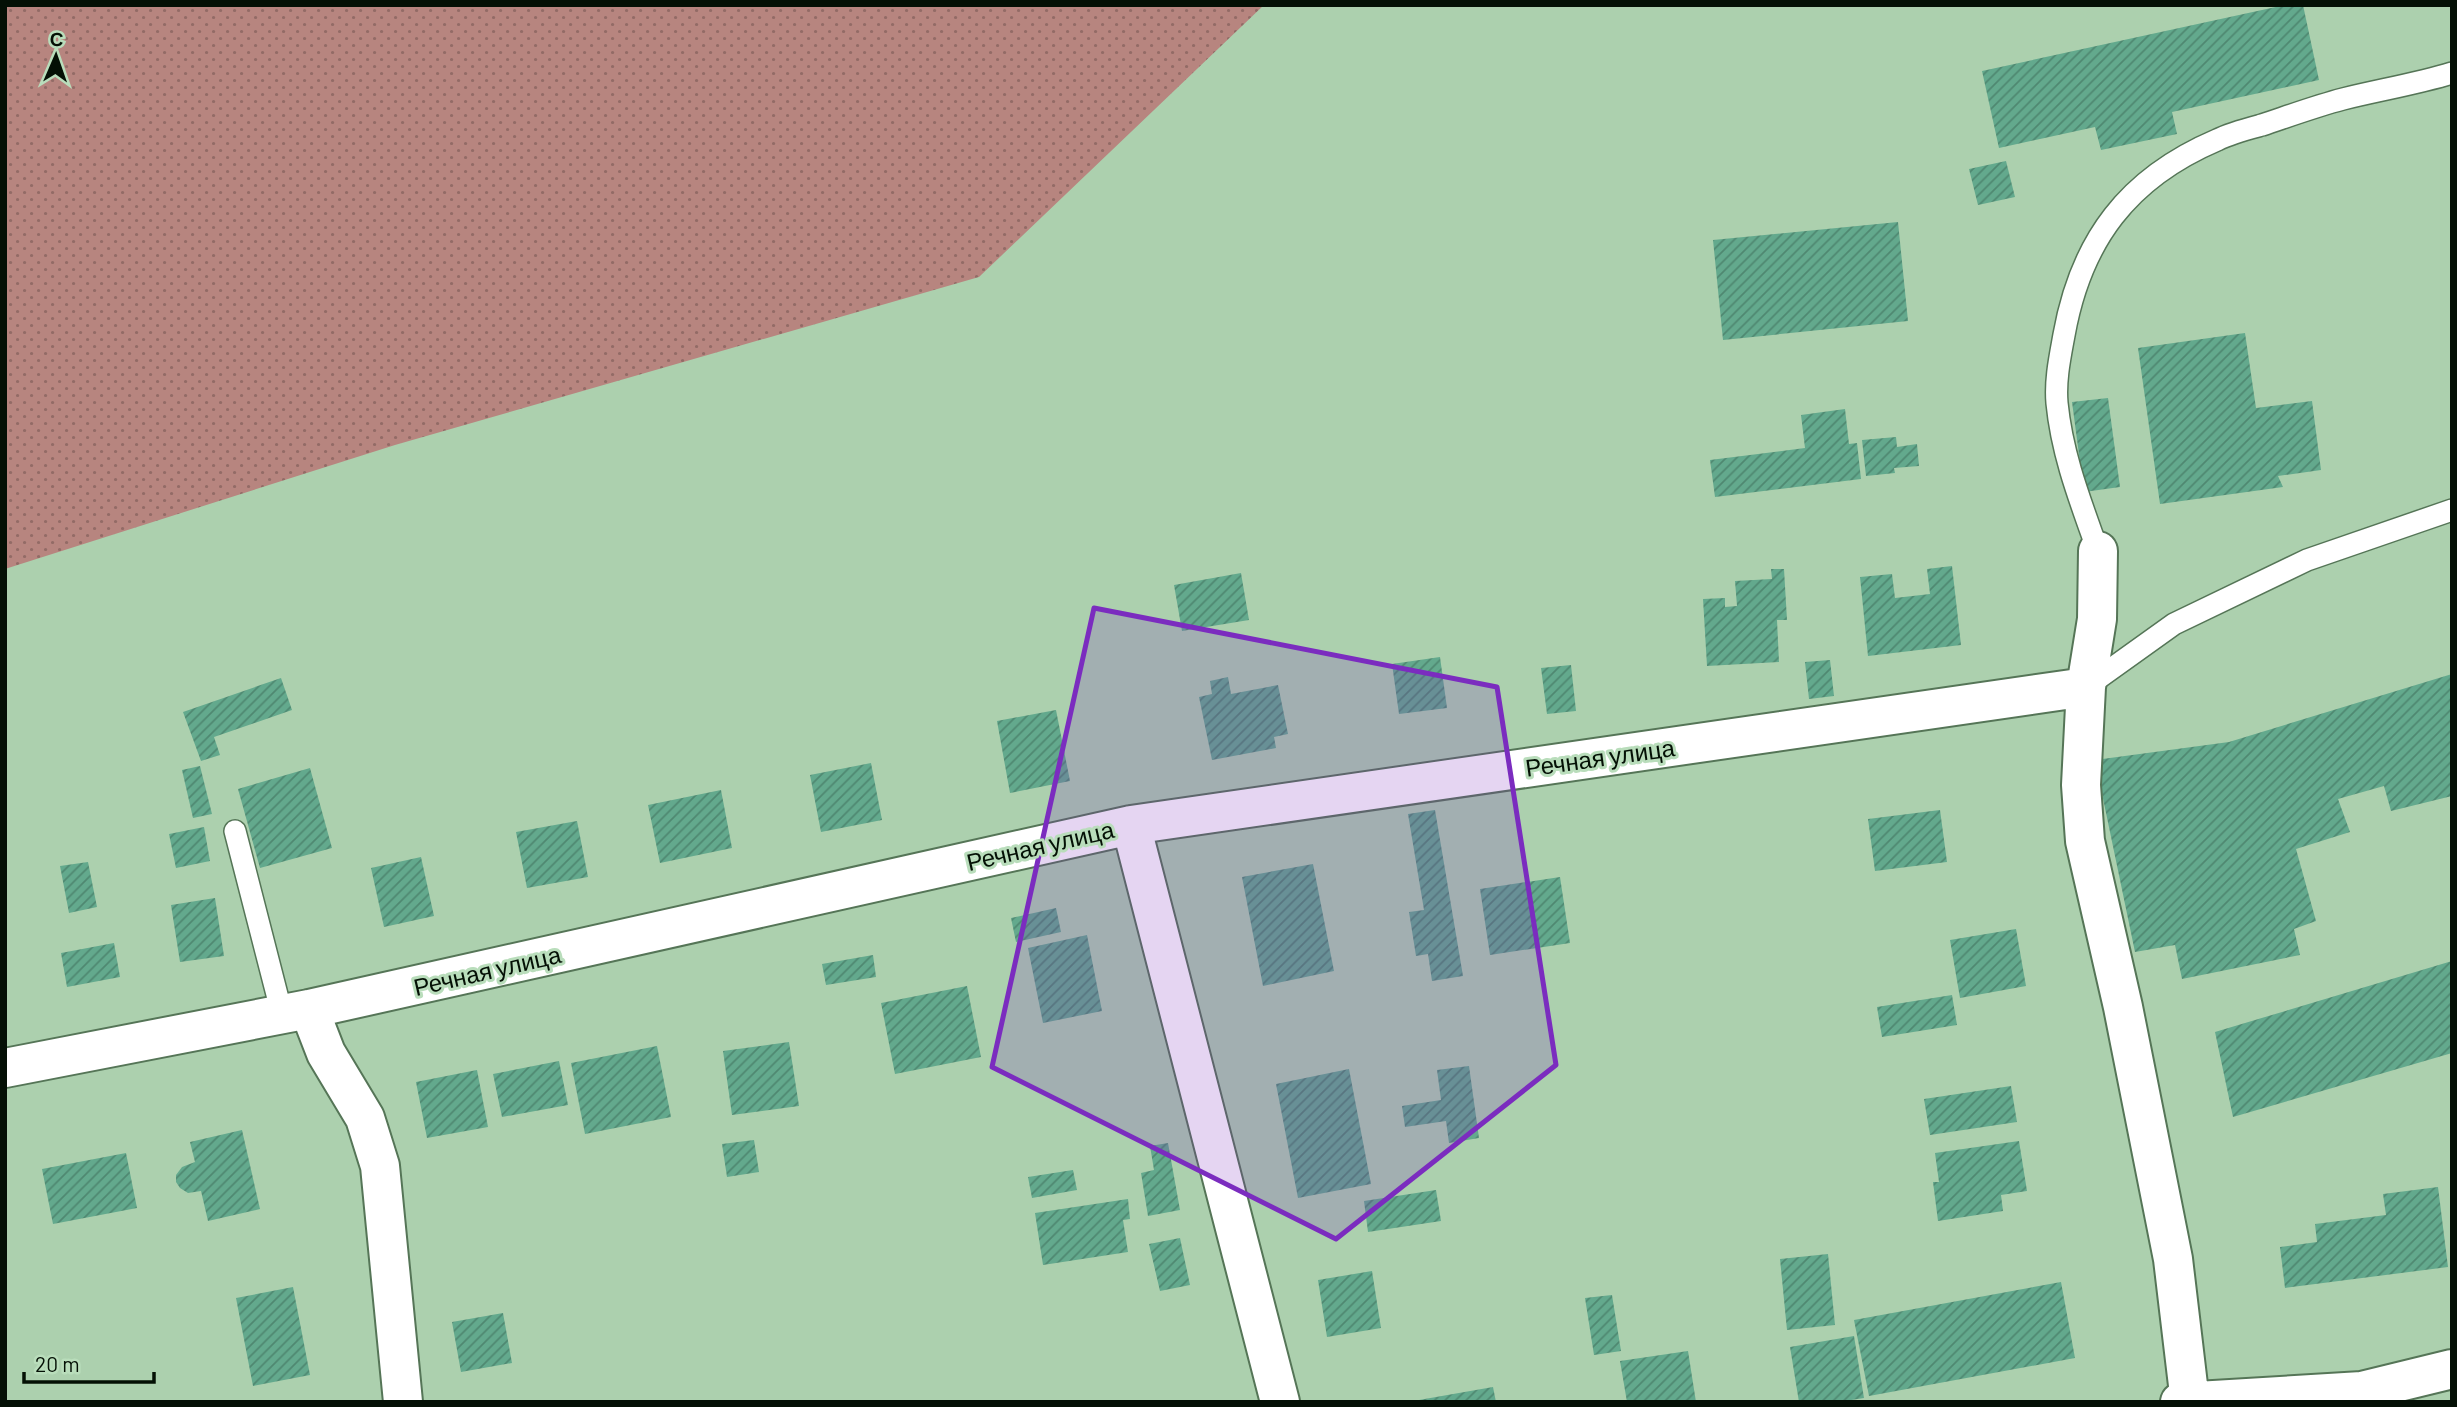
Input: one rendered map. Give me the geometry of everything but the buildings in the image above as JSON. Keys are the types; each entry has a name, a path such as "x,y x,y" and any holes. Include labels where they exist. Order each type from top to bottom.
{"street":[{"path":"2098,551 2097,619 2086,687 2081,785 2085,841 2123,1007 2173,1259 2186,1401 2362,1391 2452,1369"},
{"name":"Речная улица","path":"5,1068 295,1012 1131,825 2086,687"},
{"path":"1131,825 1280,1402"},
{"path":"295,1012 326,1053 365,1118 380,1166 403,1402"}],"lane":[{"path":"2098,551 2063,445 2056,401 2057,369 2075,288 2089,255 2109,221 2136,189 2154,173 2218,139 2340,100 2452,73"},
{"path":"2086,687 2174,624 2307,560 2452,510"},
{"path":"235,831 295,1012"}],"highlighted area":[{"path":"1094,608 1497,687 1556,1065 1336,1239 992,1067"}],"shaded area":[{"path":"5,5 1264,5 979,277 395,445 5,569"}]}
